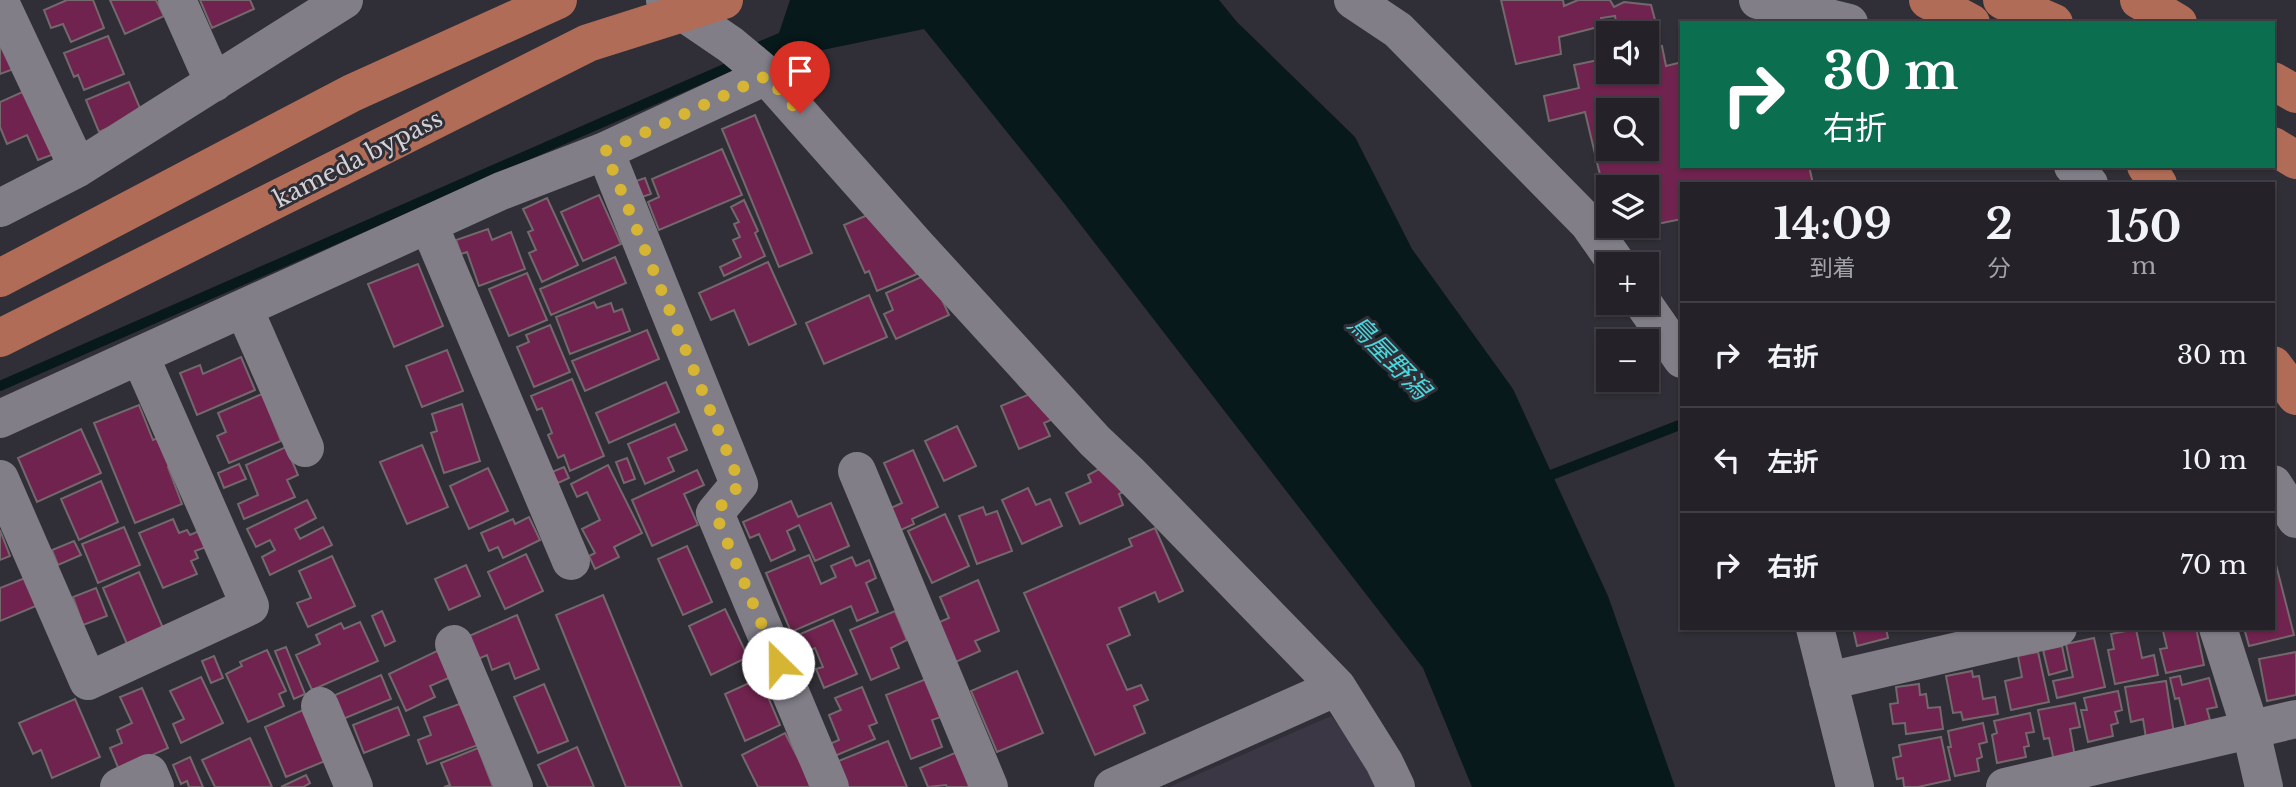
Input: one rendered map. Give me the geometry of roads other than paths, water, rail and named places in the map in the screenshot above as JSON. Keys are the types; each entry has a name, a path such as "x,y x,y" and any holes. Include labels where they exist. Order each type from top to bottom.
{"highway":[{"path":"0,278 352,93 558,0"},
{"name":"kameda bypass","path":"0,338 588,43 724,0"},
{"path":"1928,0 1967,21"},
{"path":"2002,0 2049,21"},
{"path":"2139,0 2175,21"},
{"path":"2275,82 2296,94"},
{"path":"2275,147 2296,160"},
{"path":"2275,368 2296,396"}],"street":[{"path":"177,0 214,83"},
{"path":"0,208 78,168 344,0"},
{"path":"666,0 731,45 764,73 926,256 1096,441 1337,687 1384,762 1396,787"},
{"path":"1353,0 1398,30 1589,224 1609,252"},
{"path":"1758,0 1841,21"},
{"path":"0,2 78,168"},
{"path":"0,419 501,191 605,151 764,73"},
{"path":"605,151 740,484 715,513 830,787"},
{"path":"2075,168 2087,182"},
{"path":"429,225 571,561"},
{"path":"244,309 305,448"},
{"path":"1651,315 1680,356"},
{"path":"0,479 88,681 250,606 140,356"},
{"path":"856,471 989,787"},
{"path":"2275,487 2296,519"},
{"path":"1815,630 1855,787"},
{"path":"1828,681 2049,630"},
{"path":"2219,630 2251,731 2264,787"},
{"path":"454,644 514,787"},
{"path":"1113,787 1337,687"},
{"path":"320,706 354,787"},
{"path":"2005,787 2296,719"},
{"path":"120,787 149,773 155,787"}],"water":[{"name":"鳥屋野潟","path":"790,0 1219,0 1237,22 1355,137 1412,249 1513,389 1608,596 1675,787 1472,787 1423,668 1060,198 924,29 774,60 753,44 779,33"}],"waterway":[{"path":"0,386 738,63"},
{"path":"1541,479 1680,425"}]}
